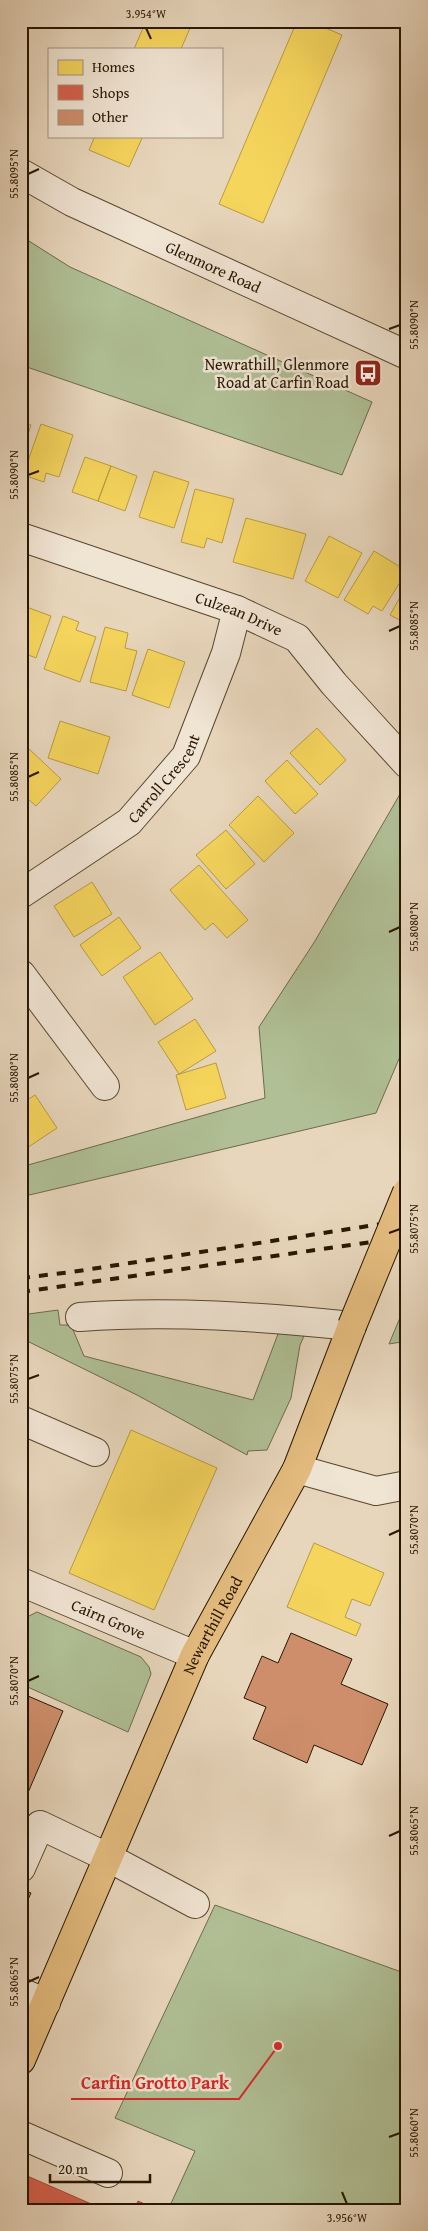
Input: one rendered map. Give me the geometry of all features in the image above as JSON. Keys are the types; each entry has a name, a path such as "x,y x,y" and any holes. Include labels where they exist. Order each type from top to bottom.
{"main road":[{"name":"Newarthill Road","path":"21,2060 195,1655 297,1469 352,1326 407,1192"}],"street":[{"name":"Glenmore Road","path":"21,173 72,202 407,355"},
{"name":"Culzean Drive","path":"21,537 237,610 296,638 334,684 407,764"},
{"name":"Carroll Crescent","path":"21,894 129,822 186,756 226,653 237,610"},
{"path":"21,974 105,1086"},
{"path":"80,1317 114,1314 186,1315 272,1319 352,1326"},
{"path":"21,1420 95,1452"},
{"path":"297,1469 376,1491 407,1485"},
{"name":"Cairn Grove","path":"21,1582 195,1655"},
{"path":"21,1868 40,1825 109,1858 195,1904"},
{"path":"21,1992 46,2003"},
{"path":"21,2135 108,2173"}],"green space":[{"path":"21,236 70,267 372,402 342,475 21,365"},
{"path":"407,782 407,1040 376,1113 21,1197 21,1167 265,1098 259,1027 315,941"},
{"path":"407,1301 407,1341 389,1344"},
{"path":"58,1310 60,1325 71,1325 84,1356 253,1400 278,1334 308,1327 300,1345 291,1398 267,1450 248,1451 247,1455 137,1395 21,1338 21,1315"},
{"path":"37,1612 141,1657 149,1667 151,1674 128,1732 21,1684 21,1620"},
{"path":"215,1905 407,1974 407,2210 168,2210 195,2151 115,2118"}],"building: Homes":[{"path":"146,21 193,21 181,48 134,48"},
{"path":"297,21 309,21 342,35 263,223 219,204"},
{"path":"94,138 142,138 129,167 89,150"},
{"path":"21,422 31,425 21,457"},
{"path":"41,424 73,435 59,477 46,473 44,482 23,475"},
{"path":"85,457 111,466 98,501 72,492"},
{"path":"111,466 137,476 125,511 98,501"},
{"path":"154,471 189,482 174,528 139,517"},
{"path":"195,489 234,499 222,543 207,538 204,548 181,542"},
{"path":"246,518 306,534 293,579 233,562"},
{"path":"329,536 362,553 338,598 305,581"},
{"path":"374,551 407,571 382,611 373,606 368,614 344,600"},
{"path":"407,585 407,624 390,615"},
{"path":"21,605 51,616 36,658 21,652"},
{"path":"63,616 79,622 76,630 96,637 80,682 44,669"},
{"path":"105,627 128,633 125,648 137,651 126,691 90,682"},
{"path":"148,649 185,662 169,708 132,695"},
{"path":"60,721 110,737 98,774 48,758"},
{"path":"317,728 346,760 320,785 290,753"},
{"path":"28,748 61,779 36,806 21,793 21,755"},
{"path":"287,760 318,794 295,814 265,781"},
{"path":"258,796 294,833 264,862 229,825"},
{"path":"226,830 255,864 226,889 196,855"},
{"path":"199,865 248,920 227,938 213,923 205,930 170,890"},
{"path":"92,882 112,914 74,937 54,906"},
{"path":"119,917 141,948 102,976 80,945"},
{"path":"160,952 193,999 155,1025 123,977"},
{"path":"195,1019 216,1051 179,1074 158,1042"},
{"path":"216,1063 226,1098 186,1110 176,1075"},
{"path":"21,1074 28,1085 21,1088"},
{"path":"35,1095 57,1128 21,1152 21,1104"},
{"path":"131,1430 217,1468 154,1610 69,1573"},
{"path":"314,1543 384,1573 370,1606 352,1599 345,1617 361,1624 356,1636 287,1607"}],"building: Shops":[{"path":"25,2175 105,2210 21,2210 21,2185"},
{"path":"138,2201 158,2210 134,2210"}],"building: Other":[{"path":"291,1633 352,1659 341,1684 388,1704 362,1765 314,1745 307,1763 253,1739 266,1707 244,1698 262,1656 278,1663"},
{"path":"21,1693 63,1711 21,1809"},
{"path":"21,1889 31,1893 21,1915"}],"railway":[{"path":"21,1278 72,1272 407,1220"},
{"path":"21,1292 407,1237"}],"place":[{"name":"Newrathill, Glenmore Road at Carfin Road","path":"368,373"},
{"name":"Carfin Grotto Park","path":"278,2046"}]}
